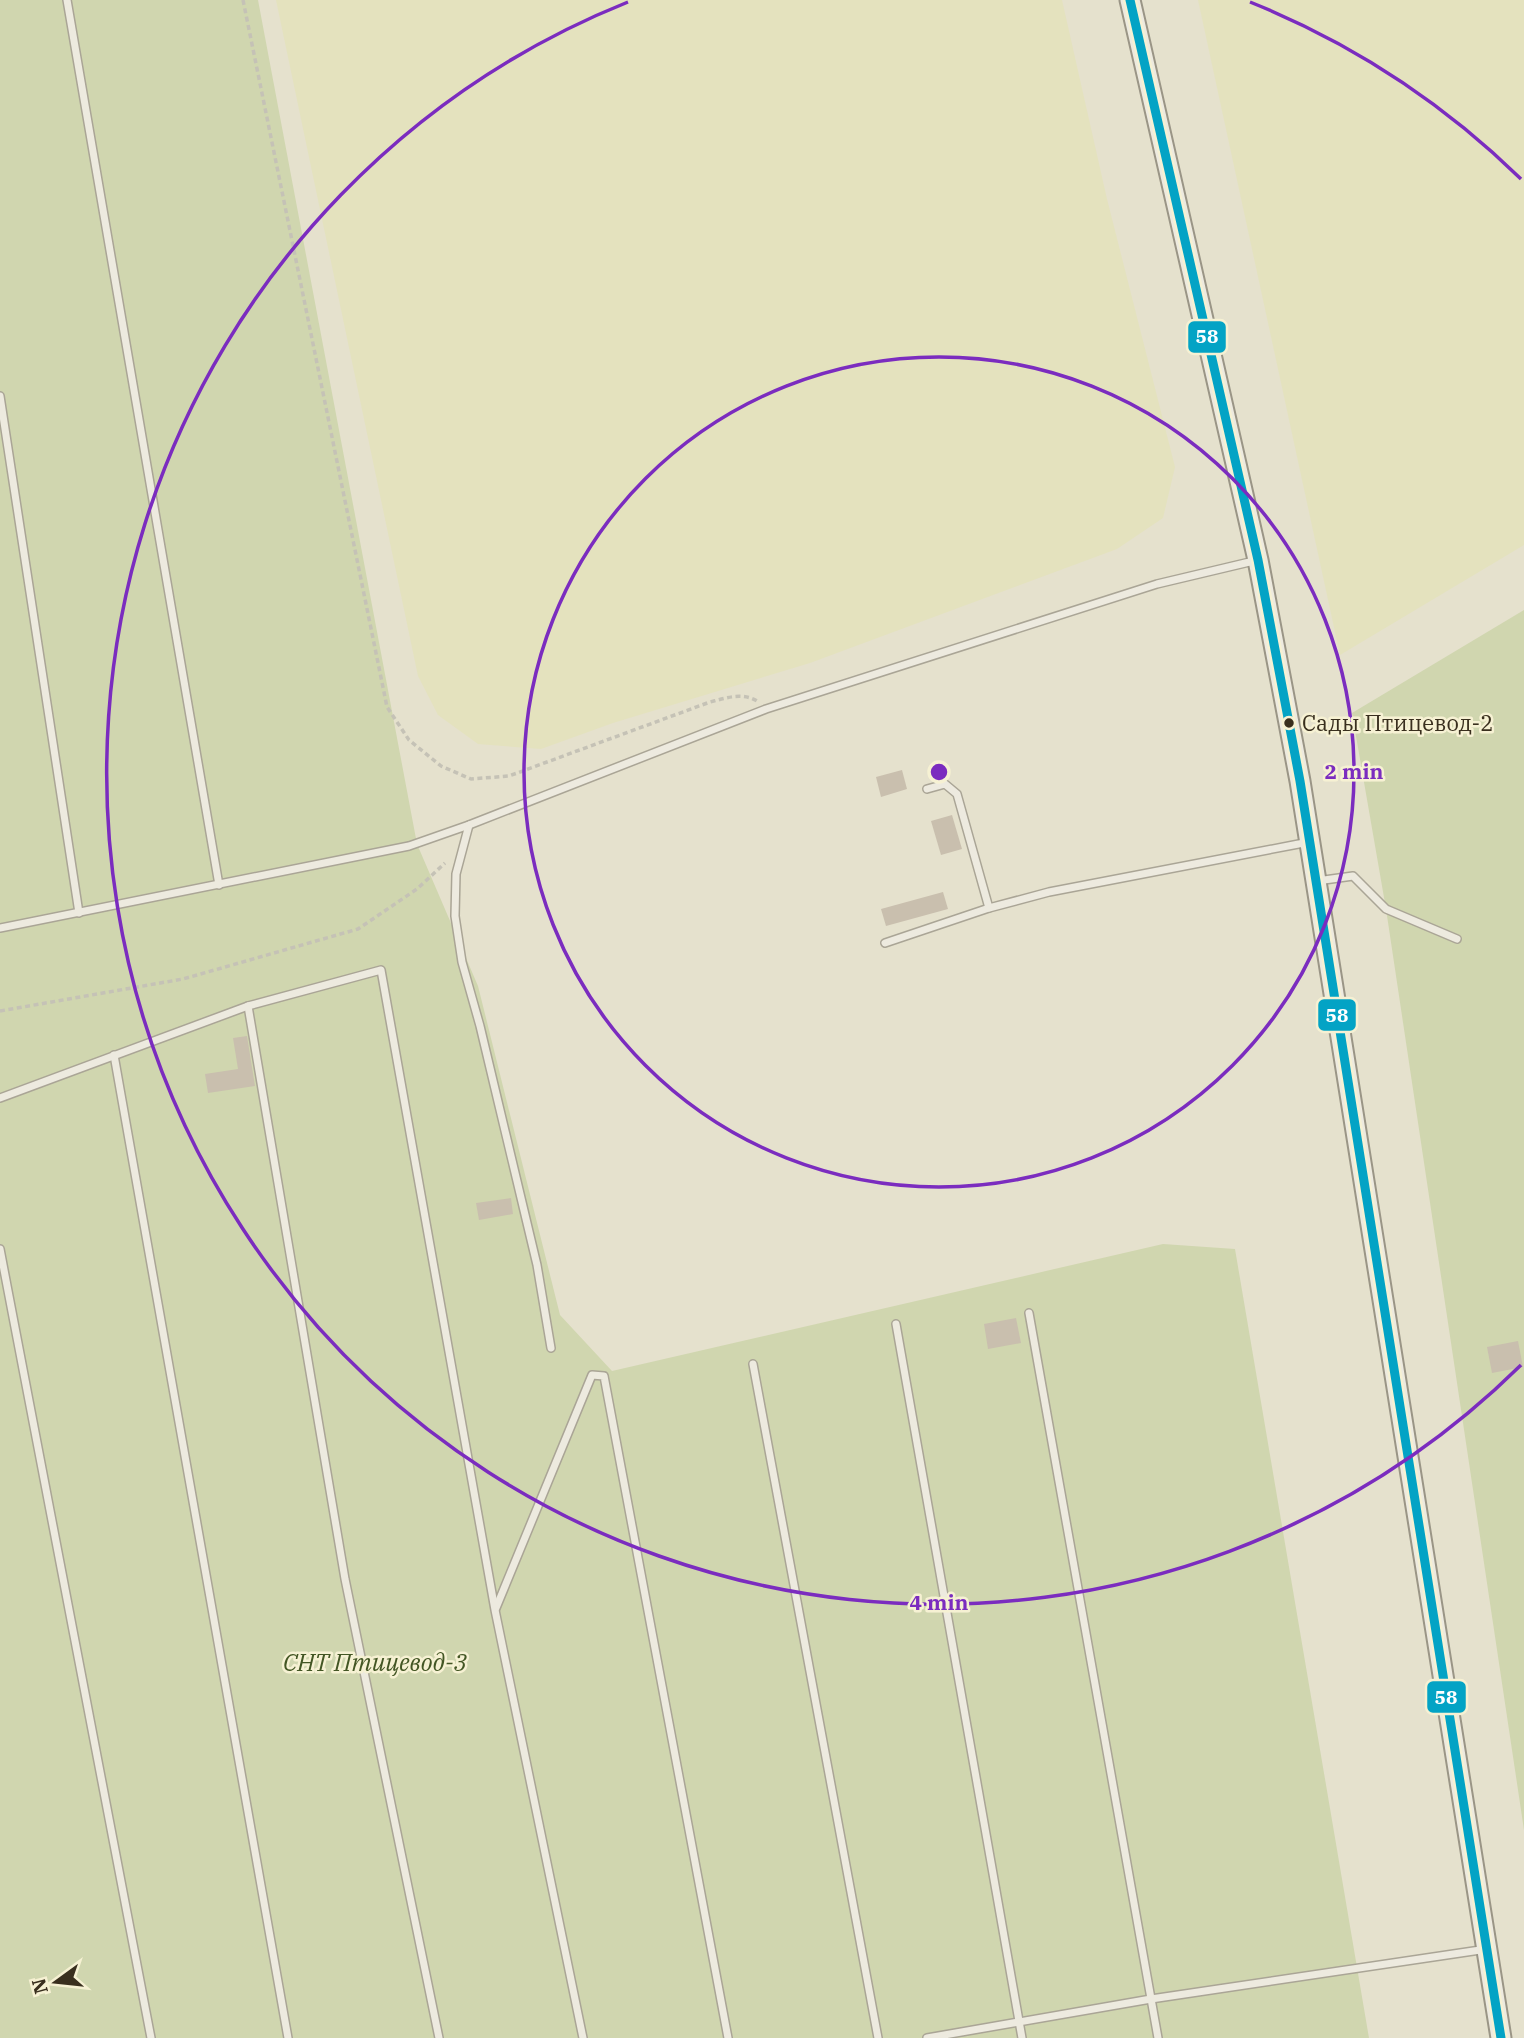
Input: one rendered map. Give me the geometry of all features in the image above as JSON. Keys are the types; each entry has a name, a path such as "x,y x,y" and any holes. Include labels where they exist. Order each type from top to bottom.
{"main road":[{"path":"1130,0 1258,560 1300,781 1501,2038"}],"lane":[{"path":"67,0 219,885"},
{"path":"0,396 79,913"},
{"path":"0,928 409,846 766,709 1157,584 1258,560"},
{"path":"927,789 945,784 957,794 989,908"},
{"path":"469,825 456,874 457,928 462,962 537,1265 551,1348"},
{"path":"886,943 989,908 1049,892 1310,842"},
{"path":"1317,881 1353,876 1386,909 1457,939"},
{"path":"0,1098 248,1006 381,970 495,1610 583,2038"},
{"path":"248,1006 345,1579 439,2038"},
{"path":"114,1055 288,2038"},
{"path":"0,1249 151,2038"},
{"path":"1029,1313 1158,2038"},
{"path":"896,1324 1022,2038"},
{"path":"753,1364 878,2038"},
{"path":"495,1610 592,1375 604,1376 728,2038"},
{"path":"927,2038 1151,1999 1488,1949"}],"path":[{"path":"243,0 387,707 409,740 441,766 471,779 509,776 710,702 737,695 753,698 766,709"},
{"path":"0,1011 183,979 358,929 417,889 444,865 450,855"}],"shaded area":[{"path":"276,0 1062,0 1107,199 1175,467 1163,518 1117,549 810,663 613,723 541,749 478,744 438,715 418,676"},
{"path":"1198,0 1524,0 1524,545 1340,655"}],"green space":[{"name":"СНТ Птицевод-3","path":"0,0 258,0 417,844 478,986 560,1315 612,1371 1163,1244 1235,1249 1369,2038 0,2038"},
{"path":"1524,610 1524,1830 1386,909 1352,713"}],"building":[{"path":"902,770 907,789 881,797 876,777"},
{"path":"952,815 962,849 941,855 931,821"},
{"path":"943,892 948,909 886,926 881,909"},
{"path":"247,1036 255,1086 208,1093 205,1074 238,1069 233,1038"},
{"path":"511,1198 513,1214 479,1220 476,1203"},
{"path":"1016,1318 1021,1343 988,1349 984,1324"},
{"path":"1518,1341 1523,1367 1492,1373 1487,1347"}],"transit line":[{"name":"58","path":"1130,0 1258,560 1300,781 1501,2038"}],"place":[{"name":"Сады Птицевод-2","path":"1289,723"}]}
